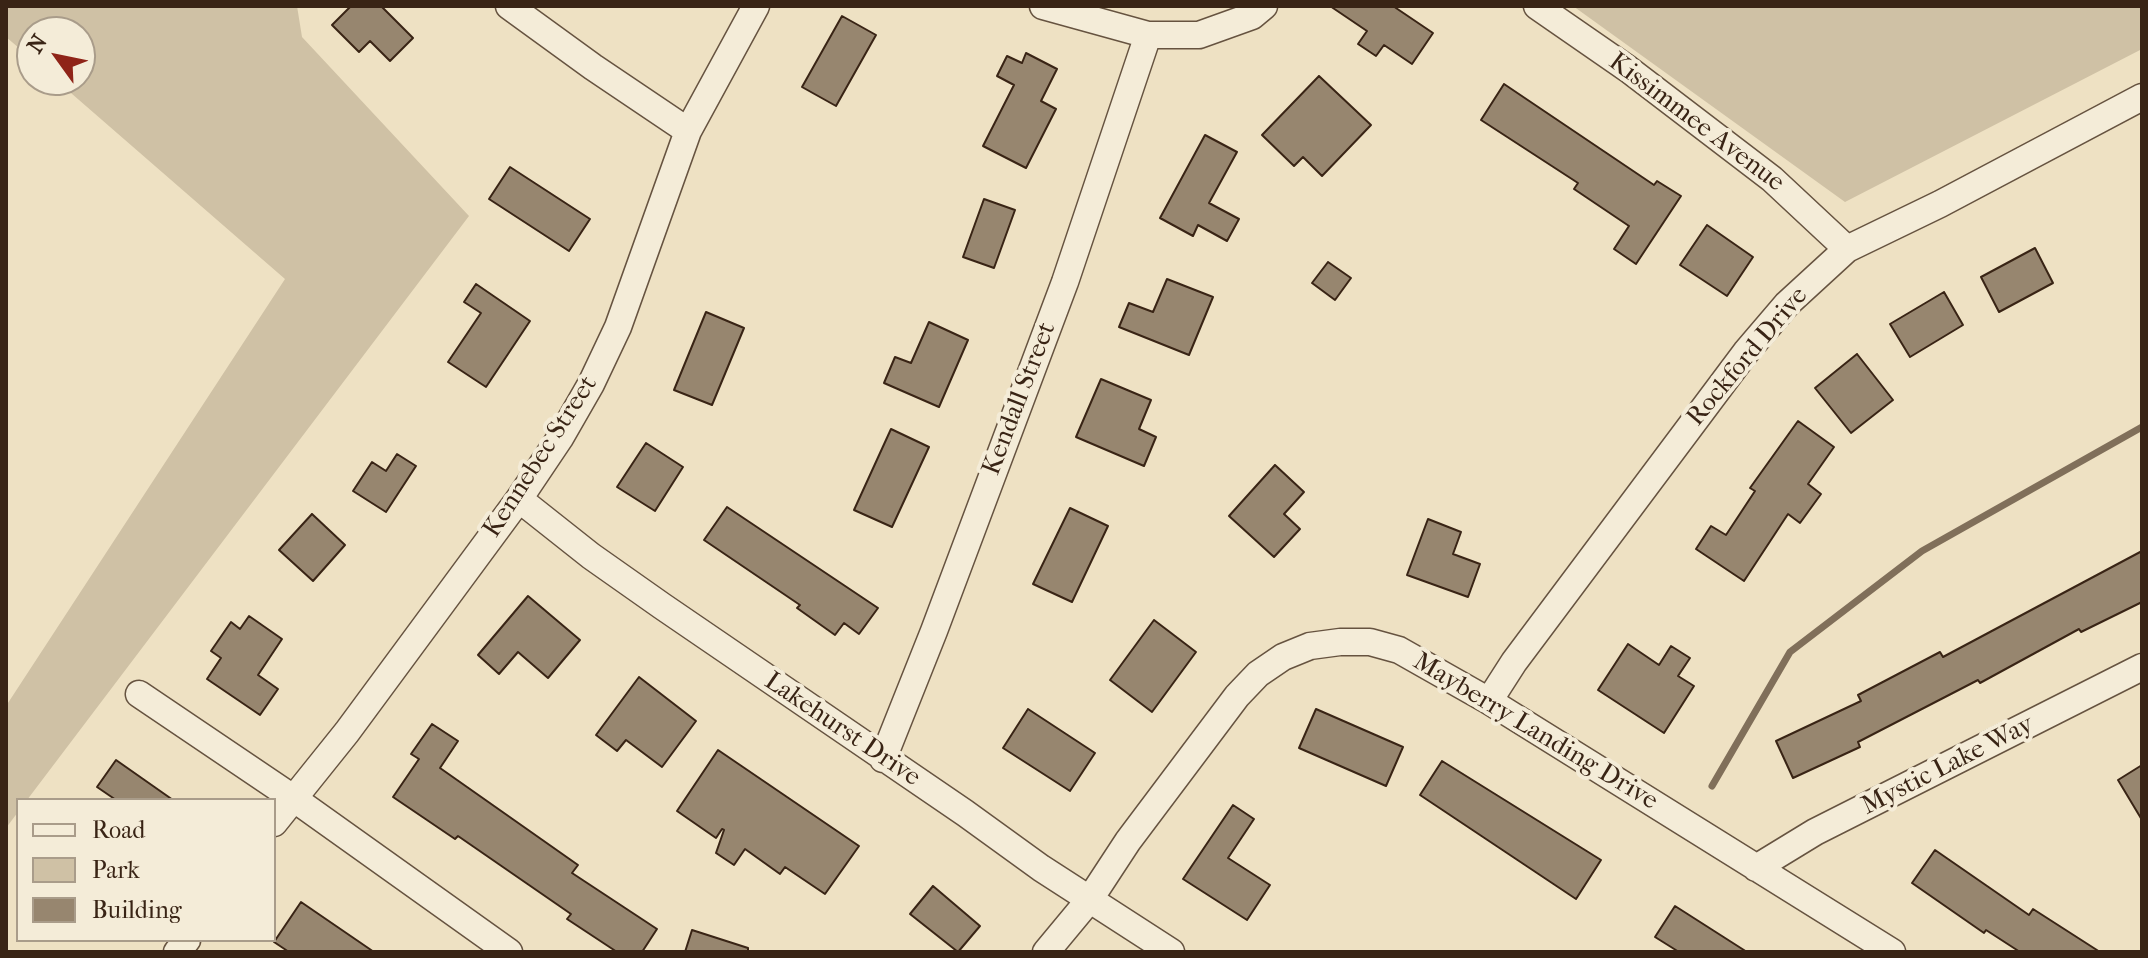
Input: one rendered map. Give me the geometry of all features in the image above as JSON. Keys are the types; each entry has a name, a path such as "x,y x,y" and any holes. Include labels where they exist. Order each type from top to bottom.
{"street":[{"path":"509,6 688,131"},
{"name":"Kennebec Street","path":"276,820 347,732 519,499 575,411 618,327 688,131 756,6"},
{"path":"1043,6 1148,35 1199,35 1252,16 1264,6"},
{"name":"Kissimmee Avenue","path":"1537,6 1628,69 1772,179 1847,249"},
{"name":"Kendall Street","path":"883,759 1065,282 1148,35"},
{"name":"Rockford Drive","path":"1489,701 1514,662 1746,352 1787,304 1847,249 1940,204 2142,97"},
{"name":"Lakehurst Drive","path":"519,499 603,564 883,759 1171,952"},
{"name":"Mayberry Landing Drive","path":"1046,952 1090,899 1128,841 1237,696 1258,674 1283,657 1310,646 1370,642 1399,650 1489,701 1892,952"},
{"name":"Mystic Lake Way","path":"1756,868 1815,832 2142,667"},
{"path":"139,694 293,798 509,952"}],"green space":[{"path":"6,6 297,6 302,37 469,216 29,798 16,798 16,815 6,828 6,706 285,279 74,96 96,96 96,16 16,16 16,45 6,37"},
{"path":"1573,6 2142,6 2142,49 1845,202"}],"building":[{"path":"351,6 381,6 413,38 390,61 370,41 359,52 332,25"},
{"path":"1330,6 1393,6 1433,33 1412,64 1384,45 1376,56 1358,44 1367,31"},
{"path":"842,16 876,35 836,106 802,87"},
{"path":"1026,53 1057,69 1041,101 1056,109 1026,168 983,146 1014,85 997,76 1007,56 1022,63"},
{"path":"1319,76 1371,125 1322,176 1303,157 1294,166 1262,135"},
{"path":"1504,84 1654,185 1657,181 1681,196 1636,264 1614,249 1629,226 1574,189 1578,183 1481,120"},
{"path":"1205,135 1237,152 1209,203 1239,219 1227,241 1198,225 1193,236 1160,218"},
{"path":"510,167 590,219 569,251 489,199"},
{"path":"984,199 1015,210 994,268 963,257"},
{"path":"1707,225 1753,257 1727,296 1680,265"},
{"path":"2035,248 2053,283 1999,312 1981,277"},
{"path":"1328,262 1351,278 1335,300 1312,283"},
{"path":"1167,279 1213,297 1189,355 1119,327 1129,303 1153,312"},
{"path":"476,284 530,321 486,387 448,362 481,313 464,302"},
{"path":"1944,292 1963,325 1910,357 1890,324"},
{"path":"706,312 744,328 712,405 674,390"},
{"path":"929,322 968,340 939,407 884,383 895,357 911,363"},
{"path":"1857,354 1893,400 1851,433 1815,388"},
{"path":"1101,379 1151,400 1139,429 1156,437 1144,466 1076,437"},
{"path":"1798,421 1834,447 1808,484 1821,494 1800,523 1788,514 1744,581 1696,549 1711,526 1726,535 1755,491 1750,488"},
{"path":"891,429 929,447 892,527 854,510"},
{"path":"646,443 683,467 655,511 617,487"},
{"path":"397,454 416,466 386,512 353,491 372,462 386,471"},
{"path":"1275,465 1304,492 1284,514 1300,529 1274,557 1229,516"},
{"path":"727,507 878,608 859,634 844,623 835,635 797,608 800,605 704,540"},
{"path":"1070,508 1108,526 1072,602 1033,584"},
{"path":"312,514 345,545 313,581 279,550"},
{"path":"1428,519 1461,532 1453,554 1480,564 1468,597 1407,575"},
{"path":"2142,551 2142,602 2081,632 2079,629 1980,683 1978,680 1858,742 1860,747 1793,778 1776,741 1861,701 1858,695 1940,652 1943,657"},
{"path":"528,596 580,640 548,678 518,652 499,674 478,655"},
{"path":"249,616 282,639 258,675 278,689 260,715 207,679 221,658 211,651 231,622 240,629"},
{"path":"1154,620 1196,652 1152,712 1110,680"},
{"path":"1628,644 1659,665 1671,646 1690,658 1678,676 1694,686 1664,733 1598,690"},
{"path":"639,677 696,721 662,767 626,740 617,751 596,735"},
{"path":"1028,709 1095,753 1070,791 1003,748"},
{"path":"1316,709 1403,747 1386,786 1299,748"},
{"path":"432,724 458,741 440,768 578,865 572,873 657,929 642,952 617,952 567,919 571,914 458,836 455,839 393,797 419,759 411,754"},
{"path":"718,750 859,846 825,894 785,867 780,874 745,849 734,865 716,853 724,830 716,838 677,811"},
{"path":"116,760 170,798 113,798 97,787"},
{"path":"1442,761 1601,860 1576,899 1420,795"},
{"path":"2142,765 2142,820 2118,780"},
{"path":"1233,805 1254,819 1228,858 1270,885 1247,920 1183,879"},
{"path":"1935,850 2029,915 2033,909 2100,952 2020,952 1986,930 1984,933 1912,883"},
{"path":"933,886 980,926 958,952 910,914"},
{"path":"301,902 374,952 289,952 274,942"},
{"path":"1675,906 1747,952 1679,952 1655,937"},
{"path":"692,930 748,948 748,952 685,952"}],"waterway":[{"path":"1712,786 1790,652 1922,551 2142,427"}]}
